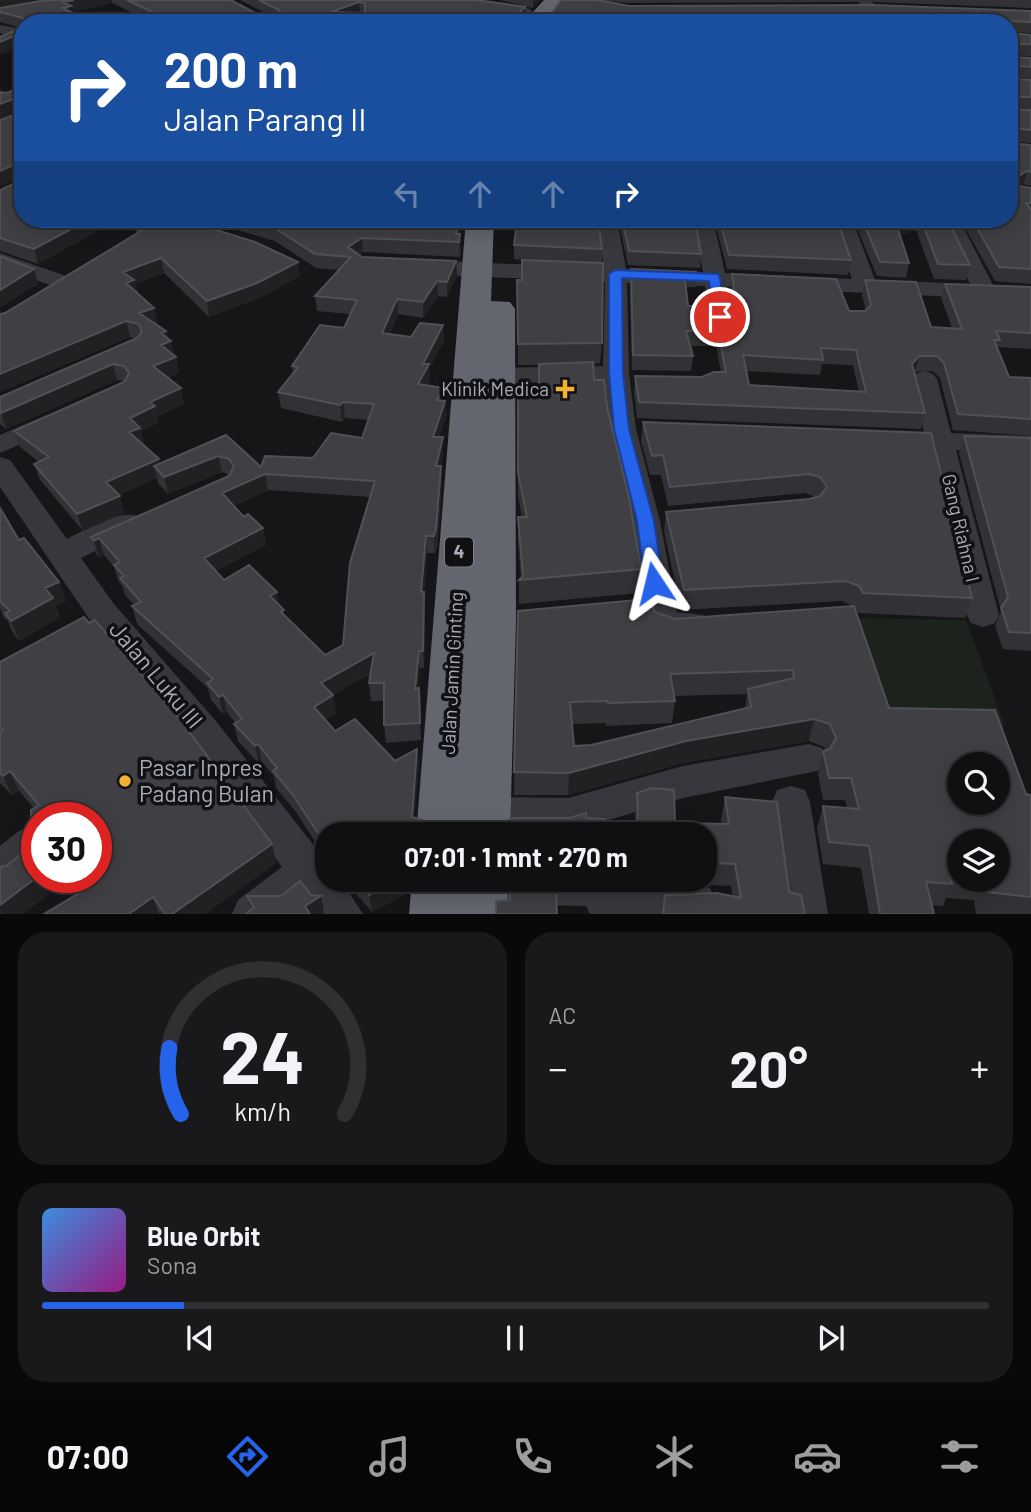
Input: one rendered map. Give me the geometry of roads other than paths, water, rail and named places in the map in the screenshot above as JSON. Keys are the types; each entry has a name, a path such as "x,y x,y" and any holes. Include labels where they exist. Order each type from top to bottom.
{"highway":[{"path":"525,11 555,0"},
{"name":"Jalan Jamin Ginting","path":"470,822 507,620 497,376 488,270 481,228"},
{"name":"Jalan Jamin Ginting","path":"444,822 488,270 500,228"}],"street":[{"path":"448,0 525,11"},
{"path":"124,243 141,228"},
{"path":"608,228 615,274 616,377 635,430 659,519 645,606 670,625 726,621"},
{"path":"705,228 723,337"},
{"path":"844,228 855,285 851,308"},
{"path":"954,228 985,291"},
{"path":"0,260 61,282"},
{"path":"396,265 1031,293"},
{"path":"40,295 82,269"},
{"path":"497,376 616,377 644,382"},
{"name":"Gang Riahna I","path":"924,379 983,615"},
{"path":"0,445 71,412"},
{"path":"863,438 1031,444"},
{"name":"Jalan Luku III","path":"0,466 102,612 195,735 342,914"},
{"path":"63,554 156,511"},
{"path":"70,631 102,612"},
{"path":"557,822 568,815 683,782 809,759"},
{"path":"791,802 807,914"},
{"path":"0,870 21,853"},
{"path":"253,914 308,871"},
{"path":"536,892 606,901 695,902"}],"place":[{"name":"Klinik Medica","path":"565,389"},
{"name":"Pasar Inpres Padang Bulan","path":"125,781"}]}
